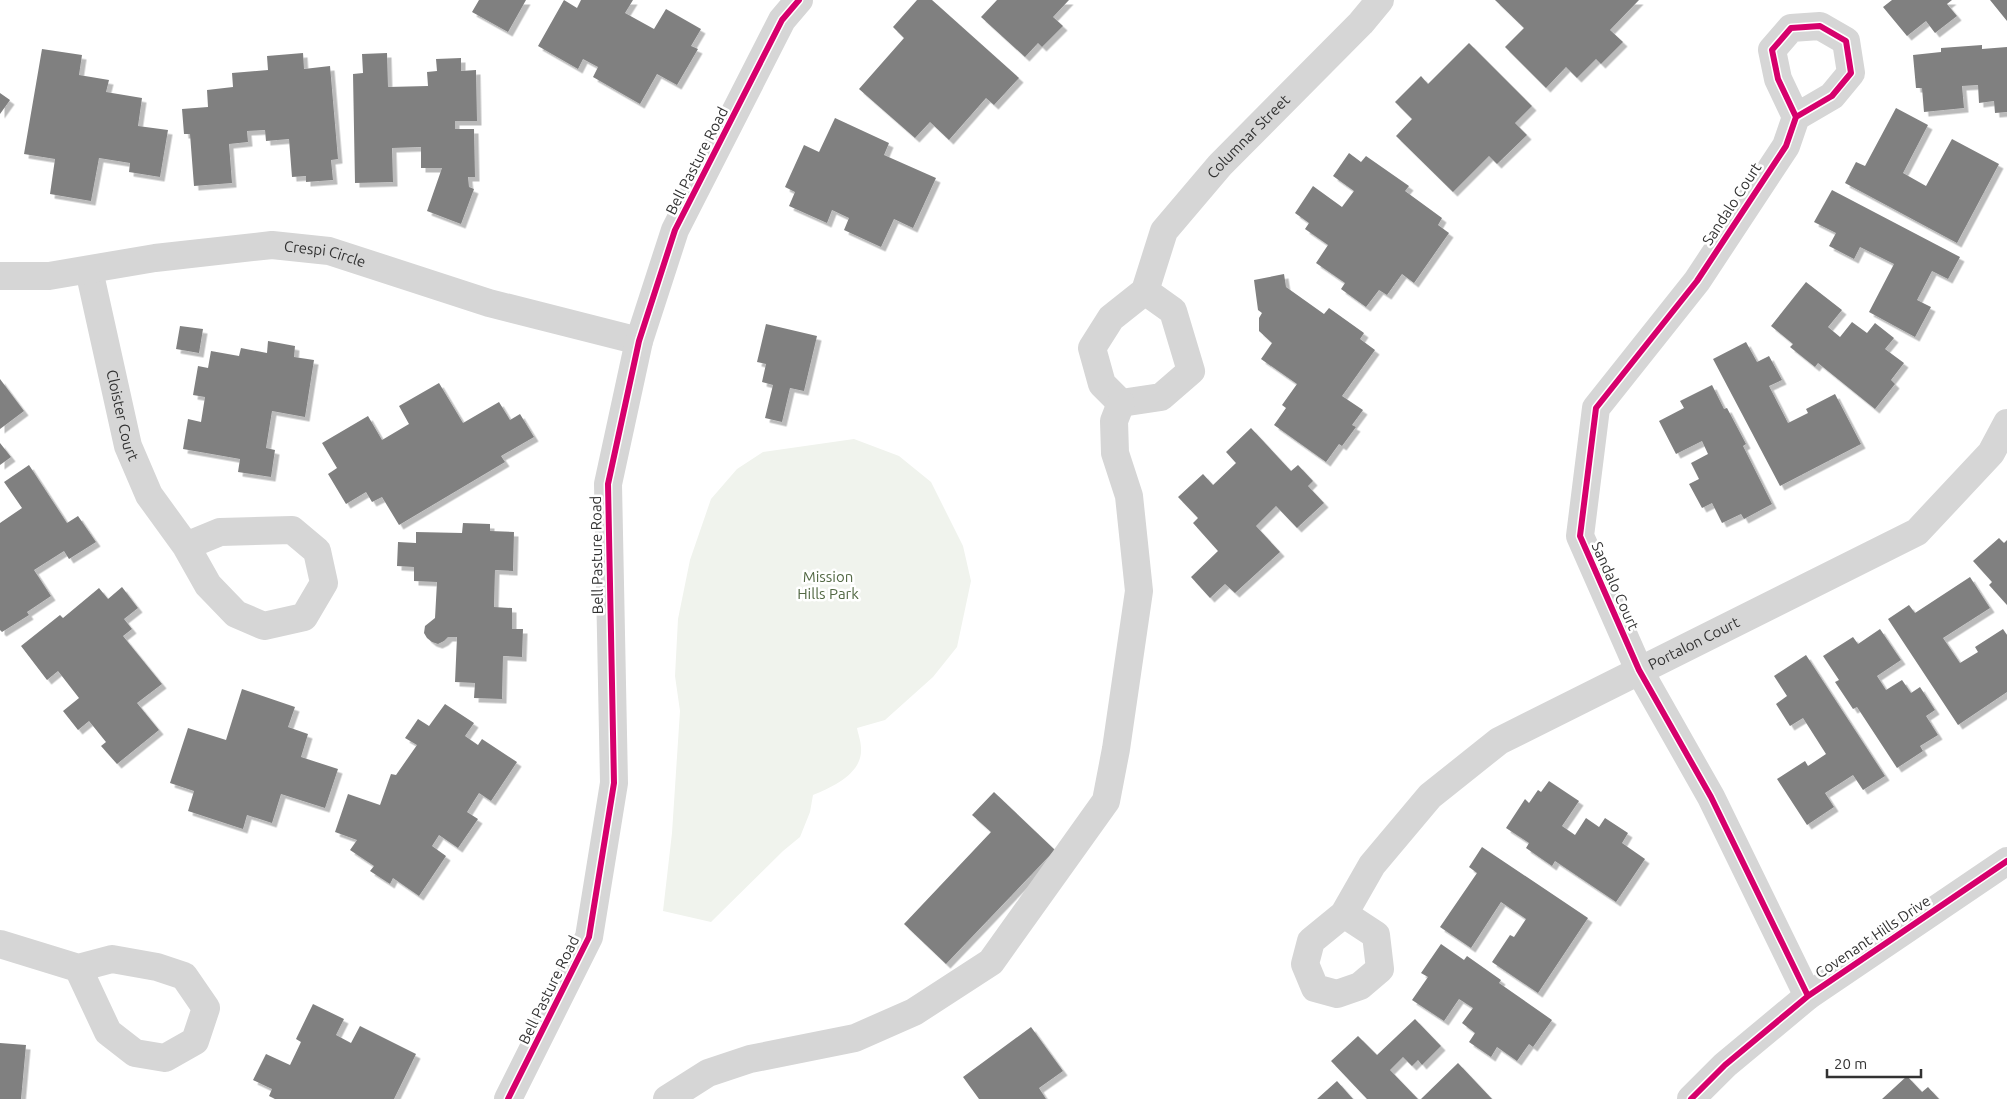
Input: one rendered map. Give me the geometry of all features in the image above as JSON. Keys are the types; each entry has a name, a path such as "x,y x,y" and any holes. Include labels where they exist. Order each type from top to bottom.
{"street":[{"name":"Bell Pasture Road","path":"508,1099 590,937 614,783 608,484 639,341 675,230 782,20 799,0"},
{"name":"Columnar Street","path":"1145,291 1164,232 1220,165 1361,23 1380,0"},
{"name":"Sandalo Court","path":"1796,117 1786,146 1697,281 1596,408 1580,536 1639,670 1711,797 1808,996"},
{"name":"Crespi Circle","path":"0,276 49,276 155,258 272,245 329,251 489,303 639,341"},
{"name":"Cloister Court","path":"89,270 128,446 149,495 186,546 208,585 236,614 264,626 304,617 324,583 317,551 292,530 220,532 186,546"},
{"path":"1145,291 1173,310 1190,371 1161,397 1121,403 1102,384 1092,348 1111,318 1145,291"},
{"path":"667,1099 708,1073 750,1059 855,1038 914,1012 991,962 1106,801 1116,749 1139,591 1129,496 1115,453 1114,421 1121,403"},
{"name":"Portalon Court","path":"1344,914 1372,865 1430,796 1499,741 1917,532 1992,453 2007,423"},
{"name":"Covenant Hills Drive","path":"1691,1099 1725,1065 1808,996 2007,862"},
{"path":"0,944 78,968 112,959 157,967 184,976 206,1008 195,1041 165,1058 134,1053 108,1032 78,968"}],"green space":[{"name":"Mission Hills Park","path":"854,439 899,456 931,482 963,546 971,581 957,647 933,677 885,720 857,728 861,745 860,757 852,772 838,783 813,795 810,812 800,837 783,851 711,922 663,911 672,833 680,711 675,676 678,619 690,560 711,499 737,469 763,452"}],"building":[{"path":"479,0 526,0 508,32 472,12"},
{"path":"564,0 577,8 581,0 633,0 625,13 654,29 666,9 701,29 691,46 698,49 677,85 657,74 640,104 593,77 598,67 583,59 578,69 538,46"},
{"path":"917,0 932,0 1019,78 994,105 986,98 949,140 930,122 915,138 859,89 904,38 893,27"},
{"path":"997,0 1069,0 1053,17 1063,26 1042,47 1038,43 1025,57 981,17"},
{"path":"1495,0 1639,0 1610,30 1623,42 1601,64 1596,59 1577,78 1566,67 1546,88 1505,47 1524,28"},
{"path":"1892,0 1952,0 1947,4 1957,16 1935,33 1926,21 1907,36 1883,7"},
{"path":"1990,0 2007,0 2007,21"},
{"path":"1469,43 1532,106 1515,123 1527,135 1497,164 1489,156 1453,192 1396,136 1412,119 1395,102 1421,76 1428,84"},
{"path":"1982,45 1982,49 2007,47 2007,112 1995,113 1994,101 1979,103 1978,85 1962,86 1964,108 1924,112 1922,88 1916,88 1913,55 1941,52 1941,48"},
{"path":"42,49 82,55 79,75 109,80 106,92 142,98 138,126 168,130 160,177 129,172 130,163 99,158 91,201 50,194 55,159 24,154"},
{"path":"303,53 304,69 330,66 338,159 331,160 333,180 306,182 306,176 292,177 289,139 266,141 265,130 247,131 248,142 229,144 232,183 194,186 190,134 184,134 182,109 208,107 207,90 233,87 232,73 268,70 267,56"},
{"path":"387,53 388,87 428,86 427,72 437,71 436,59 461,58 461,71 476,70 477,121 455,121 455,129 474,129 475,177 468,177 469,187 474,189 461,224 427,211 442,168 421,168 421,147 392,148 393,182 355,183 353,74 363,73 362,54"},
{"path":"0,93 10,100 0,114"},
{"path":"1896,108 1928,125 1903,173 1926,186 1952,139 1999,164 1957,243 1845,183 1856,162 1865,166"},
{"path":"835,118 889,143 884,155 936,178 913,228 894,219 881,247 844,230 849,218 832,210 827,223 789,206 795,192 785,187 804,145 819,152"},
{"path":"1349,153 1361,162 1366,156 1409,186 1405,191 1442,218 1438,225 1449,233 1414,283 1402,274 1387,295 1379,290 1366,307 1341,289 1345,283 1316,263 1328,245 1305,229 1309,223 1295,213 1313,186 1342,207 1354,191 1333,176"},
{"path":"1832,190 1960,257 1948,279 1932,271 1917,300 1931,307 1915,337 1869,312 1894,264 1860,247 1854,259 1829,246 1836,233 1814,222"},
{"path":"1284,274 1286,287 1324,314 1329,308 1364,333 1360,339 1375,350 1342,396 1363,410 1352,425 1356,427 1342,446 1339,444 1326,462 1274,425 1286,408 1282,405 1297,384 1261,359 1272,343 1259,331 1259,318 1262,313 1258,310 1254,280"},
{"path":"1806,282 1842,310 1828,327 1840,337 1852,322 1867,333 1875,323 1894,338 1885,349 1904,363 1891,380 1895,384 1875,409 1818,363 1815,367 1790,347 1793,344 1771,326"},
{"path":"766,324 817,336 804,391 790,388 782,422 765,418 773,385 762,382 766,364 757,362"},
{"path":"180,326 203,329 199,353 176,349"},
{"path":"268,341 295,346 294,357 314,360 305,417 272,411 266,448 275,450 271,477 238,472 240,459 183,449 188,419 201,422 205,397 193,395 198,366 208,368 211,351 239,356 241,348 267,353"},
{"path":"1746,342 1757,362 1769,356 1782,380 1769,386 1788,423 1808,413 1806,409 1835,394 1861,444 1780,486 1713,359"},
{"path":"0,379 24,411 0,429"},
{"path":"439,383 463,423 499,402 510,420 520,414 534,437 501,456 505,462 399,525 382,497 372,502 366,492 346,504 328,474 337,468 322,443 368,416 382,440 409,424 399,406"},
{"path":"1712,385 1724,409 1727,408 1746,444 1743,446 1772,504 1744,519 1741,514 1722,523 1712,503 1702,508 1689,484 1699,479 1691,463 1708,454 1702,441 1676,454 1659,421 1684,408 1680,401"},
{"path":"1251,428 1291,471 1298,465 1313,481 1308,486 1324,503 1297,528 1276,506 1256,526 1280,552 1235,593 1225,584 1210,598 1191,577 1218,551 1193,523 1198,518 1178,497 1203,474 1213,485 1236,463 1226,452"},
{"path":"0,443 11,457 0,465"},
{"path":"29,465 67,523 78,516 96,542 69,559 64,551 34,570 51,596 27,612 29,615 2,632 0,630 0,523 22,508 4,482"},
{"path":"463,523 490,524 490,531 514,532 513,571 495,570 494,607 512,608 512,629 523,629 522,657 503,656 502,699 474,698 475,683 455,682 457,637 448,637 438,644 432,642 424,633 425,626 435,618 437,582 414,581 414,567 397,566 398,542 416,543 416,532 462,533"},
{"path":"1999,538 2004,543 2007,540 2007,605 1989,585 1992,582 1973,561"},
{"path":"1970,577 1990,608 1943,638 1960,663 1978,652 1975,647 2003,629 2007,635 2007,692 1958,725 1888,619 1909,605 1915,613"},
{"path":"122,587 138,608 124,619 132,629 123,636 162,684 137,703 159,730 117,764 101,746 106,742 89,721 78,730 63,711 79,698 58,671 47,680 21,646 60,615 63,618 99,588 108,599"},
{"path":"1880,629 1901,660 1877,676 1886,690 1902,680 1911,693 1920,687 1935,710 1926,716 1938,735 1920,746 1923,751 1897,768 1857,707 1853,709 1835,682 1839,680 1823,656 1853,637 1858,644"},
{"path":"1806,655 1885,776 1863,790 1853,775 1825,793 1834,807 1807,825 1777,779 1805,761 1808,766 1826,754 1803,718 1790,726 1776,704 1787,696 1774,676"},
{"path":"242,689 295,707 288,727 308,734 301,757 338,769 325,808 281,794 272,823 247,815 243,829 188,811 194,791 170,783 188,728 226,740"},
{"path":"445,704 474,723 465,736 478,745 482,739 517,762 491,801 479,793 467,812 478,819 458,848 439,835 432,846 446,856 419,896 393,878 390,884 370,871 374,866 350,850 357,840 335,832 348,794 380,805 391,774 396,775 417,745 405,738 418,719 429,726"},
{"path":"1549,781 1579,801 1562,826 1575,835 1586,818 1599,827 1605,818 1628,833 1622,843 1645,859 1616,902 1555,861 1552,866 1526,848 1529,843 1506,828 1525,799 1529,803 1538,790 1541,792"},
{"path":"994,792 1055,850 946,964 904,924 991,832 972,815"},
{"path":"1482,847 1588,918 1538,993 1492,962 1510,935 1514,937 1526,919 1501,902 1471,948 1440,927 1477,873 1469,867"},
{"path":"1441,944 1464,960 1467,956 1501,980 1499,983 1552,1020 1533,1047 1529,1044 1517,1061 1497,1047 1491,1057 1469,1042 1475,1033 1462,1023 1473,1008 1459,999 1444,1021 1412,1000 1428,977 1421,973"},
{"path":"313,1004 344,1019 336,1035 351,1043 360,1026 416,1054 394,1099 275,1099 269,1096 272,1089 253,1080 266,1054 290,1065 301,1042 296,1039"},
{"path":"1415,1019 1441,1046 1422,1065 1418,1060 1412,1066 1403,1057 1390,1070 1418,1099 1367,1099 1331,1061 1358,1036 1377,1055"},
{"path":"1031,1027 1063,1071 1039,1088 1046,1099 979,1099 963,1077"},
{"path":"0,1043 26,1045 21,1099 0,1099"},
{"path":"1458,1063 1492,1099 1421,1099"},
{"path":"1907,1076 1922,1092 1928,1087 1939,1099 1882,1099"},
{"path":"1337,1081 1353,1099 1317,1099"}],"cycle path":[{"path":"508,1099 589,937 614,783 608,484 639,341 675,230 782,20 799,0"},
{"path":"1796,117 1778,79 1772,50 1791,28 1820,26 1846,41 1851,73 1832,96 1796,117 1786,146 1697,281 1596,408 1580,536 1639,670 1711,797 1808,996"},
{"path":"1691,1099 1725,1065 1808,996 2007,861"}]}
